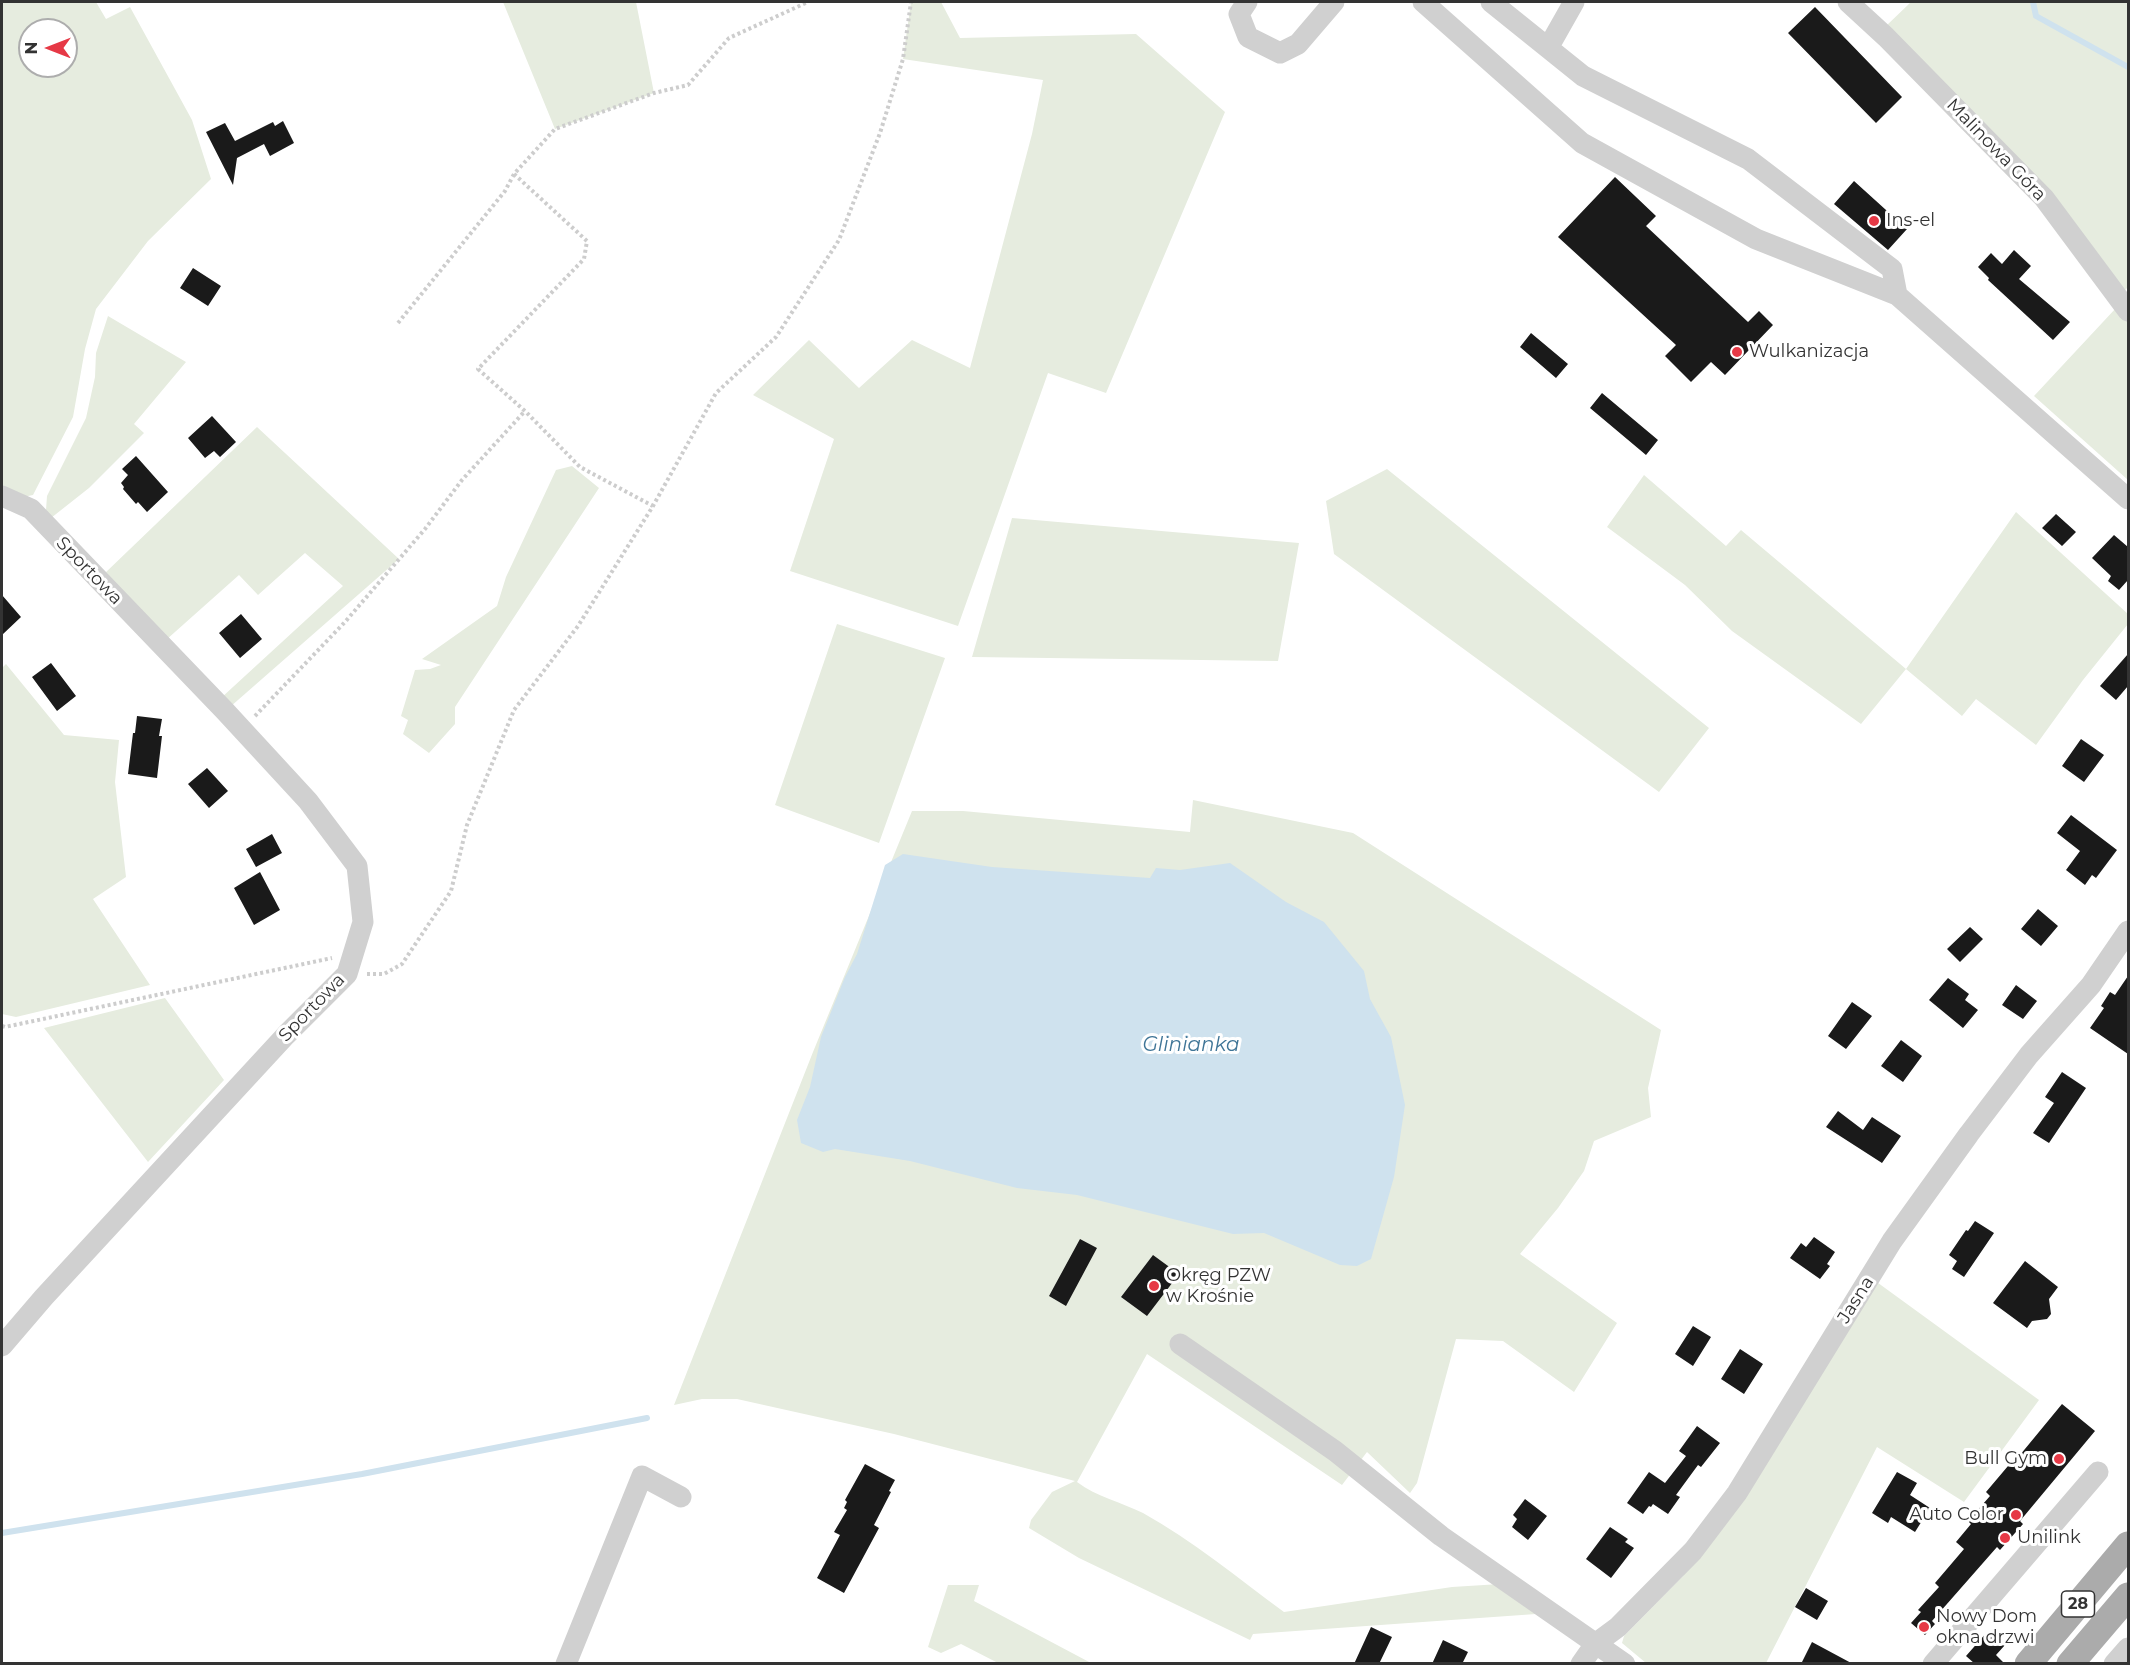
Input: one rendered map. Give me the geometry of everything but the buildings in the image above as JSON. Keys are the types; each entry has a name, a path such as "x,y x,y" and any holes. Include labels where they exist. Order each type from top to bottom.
{"main road":[{"name":"28","path":"2028,1664 2128,1545"},
{"name":"28","path":"2070,1664 2128,1596"}],"street":[{"path":"1247,2 1239,14 1248,37 1280,53 1298,44 1334,2"},
{"path":"1423,2 1582,143 1756,239 1897,295 2128,499"},
{"path":"1491,2 1582,76 1748,159 1892,269 1897,295"},
{"path":"1548,48 1574,2"},
{"name":"Malinowa Góra","path":"1848,2 1886,37 2044,198 2128,311"},
{"name":"Sportowa","path":"2,496 31,509 247,734 308,801 357,866 363,922 350,964 44,1297 2,1346"},
{"name":"Jasna","path":"1581,1664 1595,1644 1618,1627 1694,1551 1737,1493 1892,1242 2029,1055 2091,985 2128,931"},
{"path":"1180,1344 1335,1451 1441,1536 1625,1664"},
{"path":"1933,1664 2098,1472"},
{"path":"566,1664 642,1476 681,1497"},
{"path":"2114,1664 2128,1648"}],"path":[{"path":"398,323 505,191 514,174 555,129 654,93 688,85 729,38 808,2"},
{"path":"2,1026 350,964 384,974 402,964 451,891 467,825 514,710 578,626 653,506 716,393 776,337 839,240 880,133 903,59 910,2"},
{"path":"514,174 587,241 584,259 478,369 525,411 580,467 653,506"},
{"path":"247,734 251,720 345,622 425,529 462,480 525,411"}],"shaded area":[{"path":"2,2 96,2 106,19 130,7 192,120 211,179 148,241 96,309 85,349 73,417 33,495 23,497 2,489"},
{"path":"503,2 636,2 654,93 555,129"},
{"path":"911,2 941,2 960,38 1136,34 1225,112 1106,393 1048,373 958,626 790,571 834,439 753,395 809,340 859,388 912,340 970,368 1032,134 1043,80 903,59"},
{"path":"1911,2 2128,2 2128,287 2119,296 1885,27"},
{"path":"2116,308 2128,322 2128,480 2034,396"},
{"path":"108,316 186,362 134,424 144,433 89,488 51,518 46,510 47,496 86,418 95,377 96,353"},
{"path":"257,427 399,559 230,707 221,698 343,586 305,553 258,595 239,575 166,640 104,574"},
{"path":"572,466 599,488 455,707 455,724 429,753 403,734 408,720 401,716 415,670 430,669 441,665 422,659 497,606 506,577 556,470"},
{"path":"1387,469 1709,728 1659,792 1334,554 1326,501"},
{"path":"1644,475 1726,546 1741,530 1906,669 1861,724 1732,631 1685,585 1607,527"},
{"path":"2016,512 2128,614 2128,624 2083,680 2036,745 1976,699 1962,716 1906,669"},
{"path":"1012,518 1299,543 1278,661 972,657"},
{"path":"837,624 945,658 879,843 775,805"},
{"path":"6,664 64,735 119,740 115,782 126,877 93,899 150,985 16,1017 2,1014 2,668"},
{"path":"1193,800 1353,833 1661,1030 1648,1088 1651,1117 1594,1141 1584,1171 1558,1208 1520,1254 1617,1323 1574,1392 1503,1341 1456,1339 1417,1483 1410,1493 1367,1452 1342,1485 1147,1354 1077,1482 1161,1524 1197,1547 1284,1612 1452,1587 1500,1584 1536,1614 1253,1634 1250,1640 1079,1558 1029,1528 1031,1520 1052,1492 1075,1481 894,1434 737,1399 702,1399 674,1405 813,1052 912,811 963,811 1190,832"},
{"path":"165,998 224,1080 148,1162 44,1028"},
{"path":"1874,1280 2039,1400 1964,1502 1877,1447 1766,1663 1646,1663 1622,1643 1624,1636 1683,1576"},
{"path":"948,1585 979,1585 974,1601 1091,1663 998,1663 961,1644 941,1653 928,1647"}],"water":[{"name":"Glinianka","path":"903,854 992,867 1150,878 1156,868 1180,870 1230,863 1286,902 1324,922 1364,971 1370,999 1391,1037 1405,1105 1394,1177 1371,1259 1357,1266 1340,1265 1264,1233 1233,1234 1077,1195 1017,1188 910,1161 835,1149 823,1152 801,1143 797,1120 810,1087 821,1037 845,977 857,954 885,865"}],"waterway":[{"path":"2033,2 2036,16 2128,67"},
{"path":"2,1533 362,1474 647,1418"}],"place":[{"name":"Ins-el","path":"1874,221"},
{"name":"Wulkanizacja","path":"1737,352"},
{"name":"Okręg PZW w Krośnie","path":"1154,1286"},
{"name":"Bull Gym","path":"2059,1459"},
{"name":"Auto Color","path":"2016,1515"},
{"name":"Unilink","path":"2005,1538"},
{"name":"Nowy Dom okna drzwi","path":"1924,1627"}]}
